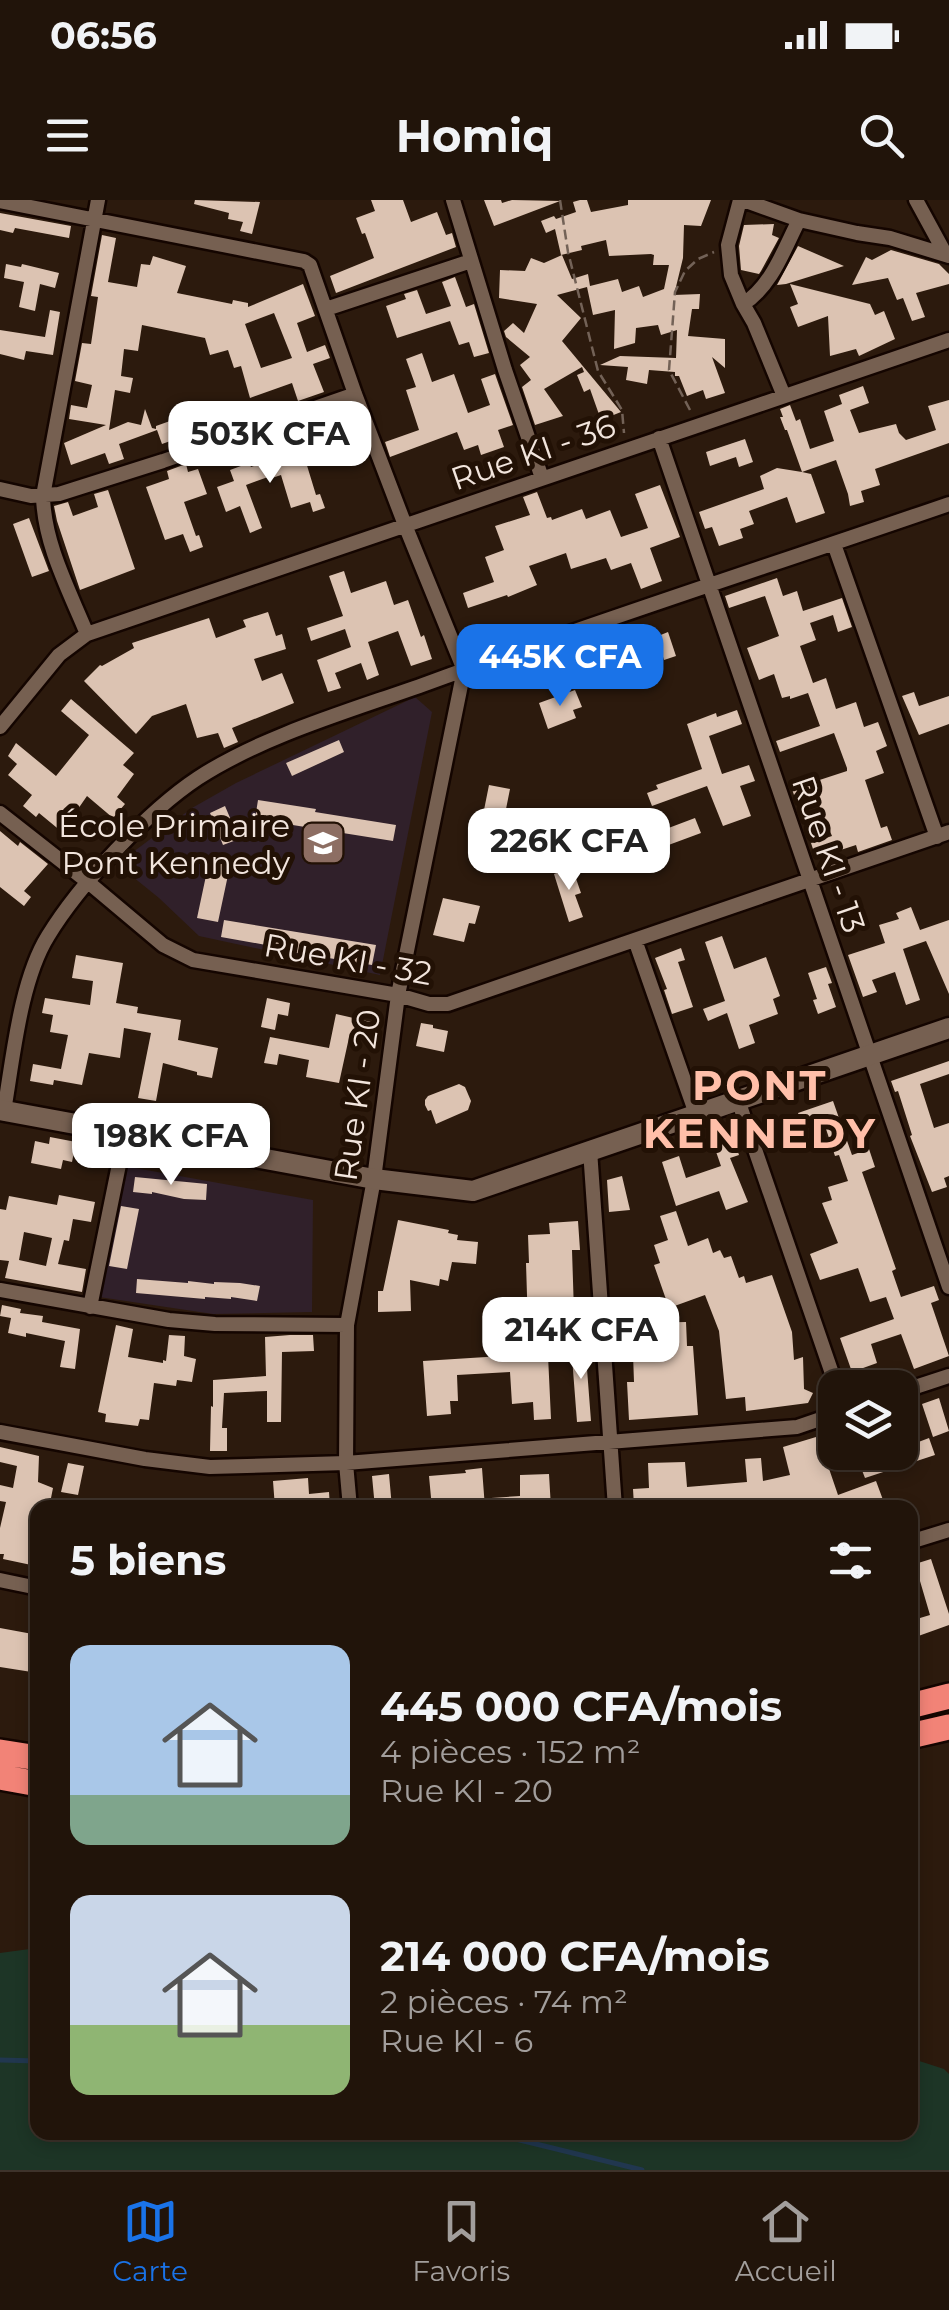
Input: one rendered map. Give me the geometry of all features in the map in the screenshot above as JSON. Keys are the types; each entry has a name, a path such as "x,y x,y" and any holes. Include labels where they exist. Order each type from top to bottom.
{"highway":[{"path":"918,1704 949,1696"},
{"path":"918,1734 949,1727"},
{"path":"0,1752 30,1757"},
{"path":"0,1777 30,1783"}],"street":[{"path":"87,634 56,558 44,514 44,496 98,200"},
{"path":"453,200 542,478"},
{"path":"784,396 731,275 728,245 741,200 799,220 890,238 948,256"},
{"path":"916,200 948,256"},
{"path":"0,201 304,261 314,270 355,394 464,670"},
{"path":"743,304 770,276 799,220"},
{"path":"326,310 470,261"},
{"name":"Rue KI - 36","path":"0,727 59,654 87,634 949,340"},
{"path":"0,489 44,496 74,490 355,394"},
{"name":"Rue KI - 13","path":"659,438 949,1287"},
{"path":"949,504 271,740 198,778 152,814 88,882 47,936 22,1008 2,1111 374,1179 473,1190 949,1028"},
{"path":"834,544 943,834"},
{"name":"Rue KI - 20","path":"349,1500 347,1325 374,1179 398,995 464,670"},
{"name":"Rue KI - 32","path":"0,812 163,945 193,960 398,995 430,1004 448,1004 943,834"},
{"path":"635,940 696,1114"},
{"path":"738,1100 831,1370"},
{"path":"90,1307 125,1135"},
{"path":"590,1150 614,1500"},
{"path":"0,1290 168,1320 347,1325"},
{"path":"918,1386 949,1376"},
{"path":"0,1432 185,1466 346,1462 797,1427 818,1420"},
{"path":"918,1540 949,1530"},
{"path":"0,1580 30,1586"}],"path":[{"path":"560,200 568,252 598,371 622,410 623,450"},
{"path":"698,425 669,370 675,292 698,259 728,245"}],"shaded area":[{"path":"415,697 432,712 380,975 199,936 117,864 192,808 236,783"},
{"path":"124,1166 313,1200 312,1312 213,1314 99,1297"}],"green space":[{"path":"30,1949 30,2140 918,2140 918,2061 949,2074 949,2170 0,2170 0,1953"}],"building":[{"path":"195,200 260,202 252,234 240,231 243,222 228,219 229,213 194,204"},
{"path":"371,200 403,200 411,222 437,212 446,235 452,233 456,247 336,293 330,276 374,258 356,218 375,211"},
{"path":"484,200 502,203 560,201 494,226"},
{"path":"587,200 591,212 628,205 628,200 711,200 701,226 684,225 683,258 674,295 700,294 699,309 692,309 688,336 725,339 725,368 712,357 725,393 706,399 703,390 687,396 675,372 649,370 647,384 626,380 628,367 600,365 620,356 676,358 677,330 661,335 658,325 636,328 635,343 614,349 615,310 593,315 587,287 557,295 581,318 562,341 621,412 601,420 590,389 584,392 577,375 584,372 582,367 544,389 563,416 535,425 522,387 531,380 520,365 530,357 504,331 513,323 524,333 537,304 499,298 500,270 525,271 531,258 544,263 562,255 572,279 588,274 590,286 618,279 622,292 639,286 643,297 664,289 669,265 653,265 651,254 609,256 606,240 561,255 555,229 546,233 541,221 576,212 573,202"},
{"path":"0,213 71,226 69,238 15,228 13,233 0,230"},
{"path":"774,224 772,235 779,238 759,274 741,270 739,246 744,225"},
{"path":"102,235 116,238 108,282 137,287 141,264 150,265 153,256 186,266 177,293 232,304 233,300 248,303 248,307 303,284 315,316 297,323 307,352 325,345 330,358 313,364 324,392 298,401 292,383 250,398 241,366 234,368 228,350 210,355 205,338 142,325 138,351 124,349 121,376 133,378 130,393 115,390 109,430 128,422 141,425 145,409 152,428 170,421 176,439 162,444 157,430 119,444 124,459 109,464 105,453 71,465 64,443 106,425 69,419 71,405 87,408 92,385 75,381 82,343 91,344 98,297 91,296","holes":["274,313 292,358 261,368 245,324"]},
{"path":"798,246 844,266 777,285"},
{"path":"891,250 939,264 949,274 949,284 916,293 925,317 912,321 903,298 897,300 888,278 852,285 866,257 872,260"},
{"path":"6,264 59,273 55,288 40,284 35,311 19,307 24,282 4,278"},
{"path":"455,277 466,307 474,304 489,353 474,357 469,342 459,345 450,321 397,338 386,306 417,290 426,314 451,306 442,282"},
{"path":"790,284 870,304 875,315 884,311 895,339 859,356 856,349 830,356 828,316 798,327 790,307 798,304"},
{"path":"50,310 60,312 53,355 26,351 24,360 0,354 0,330 45,337"},
{"path":"422,353 432,382 454,374 468,413 490,405 481,379 495,374 513,425 498,430 504,447 481,455 478,445 464,450 457,432 390,457 385,442 419,430 406,390 416,387 406,359"},
{"path":"863,386 869,403 850,410 859,433 896,424 906,440 936,430 928,406 949,400 949,443 875,469 880,485 861,491 864,502 850,506 836,460 802,472 780,409 790,405 796,421 800,419 810,449 834,441 824,411 842,404 839,395"},
{"path":"745,439 753,462 739,467 736,457 710,466 706,452"},
{"path":"298,450 325,508 313,512 310,502 291,508 281,475 268,477 246,485 262,528 250,533 240,506 226,512 217,487 234,481 230,470 249,463 251,467"},
{"path":"186,464 188,472 198,469 207,494 184,502 203,547 190,552 183,534 165,540 146,487 169,479 167,471"},
{"path":"777,468 811,474 825,513 796,523 787,497 749,511 754,524 740,529 743,538 719,546 712,527 705,529 699,512 764,489 760,476"},
{"path":"660,485 680,537 650,548 662,581 641,589 631,563 611,570 606,558 571,569 566,553 529,566 537,585 468,608 463,593 494,582 485,557 504,550 495,526 530,515 523,497 537,492 547,518 552,520 582,509 586,519 610,510 621,537 648,528 635,494"},
{"path":"108,490 135,569 80,590 54,506 68,502 73,516 98,507 94,494"},
{"path":"29,518 49,571 32,577 13,524"},
{"path":"344,571 351,593 386,581 394,605 408,600 432,659 411,666 398,631 368,642 379,675 367,680 361,663 335,673 341,688 328,692 317,660 351,647 345,629 311,641 307,628 343,616 329,576"},
{"path":"777,578 783,596 797,591 803,611 842,598 852,627 838,632 833,615 810,623 816,640 800,646 813,683 826,678 836,709 856,702 864,727 878,722 887,746 876,751 884,773 865,780 881,828 887,826 892,840 858,852 856,845 816,858 811,843 832,836 816,798 797,804 792,789 847,768 834,733 780,752 776,741 820,726 808,693 782,698 774,674 759,680 747,648 779,636 765,596 729,608 725,596"},
{"path":"268,612 276,636 282,634 286,649 254,659 262,681 282,673 294,703 232,728 238,742 224,748 218,733 197,738 186,704 152,716 136,734 84,681 100,665 134,648 132,643 209,618 216,638 246,627 243,620"},
{"path":"668,632 676,656 664,660 661,650 645,655 641,643"},
{"path":"575,690 582,707 573,710 576,718 548,729 539,703"},
{"path":"914,692 919,706 949,696 949,724 919,735 902,696"},
{"path":"71,699 134,753 123,765 134,774 117,797 125,804 113,818 87,796 62,832 39,813 36,817 23,806 32,795 8,775 17,764 8,756 16,743 56,776 89,735 61,711"},
{"path":"737,710 742,724 709,736 722,774 749,765 755,781 740,786 751,816 723,826 707,786 652,806 647,793 658,789 656,785 702,769 687,724"},
{"path":"339,740 344,752 292,776 286,763"},
{"path":"489,785 510,789 505,814 484,810"},
{"path":"258,800 396,825 393,841 255,819"},
{"path":"225,806 239,839 223,845 210,813"},
{"path":"695,818 701,833 655,850 650,835"},
{"path":"0,831 48,864 24,891 31,897 24,906 0,887"},
{"path":"618,844 624,859 581,870 576,858"},
{"path":"210,857 231,861 218,922 197,918"},
{"path":"572,867 581,893 575,895 583,917 569,922 554,874"},
{"path":"443,898 480,906 475,924 469,923 464,942 433,935"},
{"path":"911,907 920,930 949,920 949,994 926,941 903,949 920,1000 906,1005 895,972 872,980 877,992 863,997 848,955 885,943 879,925 899,919 896,913"},
{"path":"224,920 376,945 372,965 221,937"},
{"path":"722,936 734,969 766,957 780,996 773,999 778,1014 749,1025 755,1043 739,1049 727,1013 708,1021 703,1009 725,1001 705,942"},
{"path":"681,948 685,960 678,962 693,1007 672,1014 655,958"},
{"path":"76,955 123,963 116,1003 138,1007 137,1013 181,1020 178,1040 218,1048 212,1078 163,1063 156,1101 138,1098 151,1033 124,1028 120,1058 89,1053 82,1085 30,1081 33,1064 61,1069 68,1035 50,1032 53,1015 42,1013 45,998 90,1005 93,981 72,978"},
{"path":"826,967 836,1007 818,1014 808,973"},
{"path":"267,998 290,1003 288,1016 278,1014 275,1030 261,1027"},
{"path":"336,1014 371,1022 367,1038 350,1033 339,1083 306,1077 309,1060 279,1054 277,1065 264,1063 270,1037 329,1048"},
{"path":"421,1023 448,1031 444,1052 416,1046"},
{"path":"949,1061 949,1074 920,1084 934,1128 949,1123 949,1176 944,1178 947,1187 932,1192 898,1091 895,1092 891,1081"},
{"path":"459,1084 465,1087 471,1101 468,1110 436,1124 425,1100"},
{"path":"833,1101 852,1155 869,1149 875,1167 862,1172 896,1269 892,1271 901,1297 934,1286 939,1300 931,1303 949,1356 914,1369 901,1334 871,1344 877,1363 851,1370 840,1338 894,1319 886,1297 870,1302 858,1268 820,1280 810,1254 838,1243 822,1203 832,1200 828,1187 848,1181 822,1117 802,1124 798,1113"},
{"path":"50,1137 76,1142 72,1162 63,1160 61,1169 31,1163 35,1141 49,1144"},
{"path":"733,1137 739,1155 730,1158 748,1202 726,1210 719,1191 676,1206 662,1162 679,1156 686,1178 721,1166 713,1143"},
{"path":"622,1176 630,1210 609,1212 607,1180"},
{"path":"135,1177 207,1184 206,1200 133,1192"},
{"path":"59,1195 95,1202 91,1222 73,1219 69,1241 64,1240 58,1264 86,1269 82,1292 5,1278 9,1261 0,1260 0,1209 6,1210 9,1196 57,1205","holes":["24,1232 52,1238 46,1266 19,1260"]},
{"path":"121,1206 139,1209 127,1269 109,1266"},
{"path":"676,1211 688,1246 708,1238 713,1253 720,1250 724,1258 731,1256 739,1278 744,1276 746,1283 772,1275 792,1332 794,1360 803,1357 804,1389 813,1393 808,1403 746,1411 745,1397 726,1399 719,1331 705,1295 669,1308 654,1265 660,1263 654,1245 668,1240 660,1216"},
{"path":"398,1220 449,1230 448,1233 458,1235 457,1240 478,1242 476,1264 452,1262 448,1281 440,1279 439,1286 410,1280 411,1311 378,1312 378,1291 383,1291"},
{"path":"578,1221 580,1250 572,1250 574,1312 546,1313 551,1419 534,1420 533,1402 512,1404 510,1372 457,1375 458,1401 450,1401 451,1414 427,1416 423,1361 502,1356 501,1329 528,1328 528,1235 550,1234 549,1223"},
{"path":"137,1279 260,1286 257,1301 205,1299 136,1293"},
{"path":"2,1305 21,1309 20,1313 43,1316 42,1322 80,1329 75,1369 60,1367 65,1341 8,1333 11,1318 0,1316"},
{"path":"686,1322 687,1346 693,1346 698,1415 629,1420 627,1382 634,1382 633,1354 640,1353 638,1323"},
{"path":"116,1325 133,1329 128,1357 163,1363 169,1335 185,1336 184,1356 196,1359 192,1382 177,1380 176,1386 154,1383 149,1420 140,1419 138,1426 105,1422 106,1414 98,1412"},
{"path":"313,1335 314,1351 282,1352 281,1422 267,1422 267,1391 224,1393 222,1428 227,1428 227,1451 210,1451 213,1380 266,1376 265,1337"},
{"path":"585,1343 591,1421 577,1422 571,1344"},
{"path":"939,1398 949,1431 933,1437 922,1404"},
{"path":"816,1437 818,1470 829,1470 838,1495 876,1481 883,1500 634,1500 633,1489 649,1488 648,1463 685,1462 687,1487 747,1482 745,1459 761,1458 763,1481 790,1475 783,1447"},
{"path":"929,1438 935,1455 918,1461 918,1442"},
{"path":"0,1447 39,1456 38,1482 53,1488 51,1500 30,1500 30,1565 3,1559 4,1554 0,1554 6,1502 0,1501 0,1485 13,1488 17,1466 0,1462"},
{"path":"68,1463 84,1466 78,1495 61,1492"},
{"path":"482,1468 484,1500 431,1500 429,1476 466,1473 465,1470"},
{"path":"862,1470 889,1470 865,1478"},
{"path":"389,1474 391,1500 374,1500 372,1476"},
{"path":"549,1474 551,1500 491,1500 520,1496 520,1475"},
{"path":"308,1478 309,1494 329,1492 330,1500 274,1500 273,1481"},
{"path":"931,1559 949,1625 918,1636 918,1619 930,1615 918,1563"},
{"path":"0,1628 30,1634 30,1672 0,1667"}],"waterway":[{"path":"0,2060 30,2061"},
{"path":"520,2140 642,2170"}],"place":[{"name":"École Primaire Pont Kennedy","path":"323,843"}],"district":[{"name":"PONT KENNEDY","path":"760,1109"}]}
